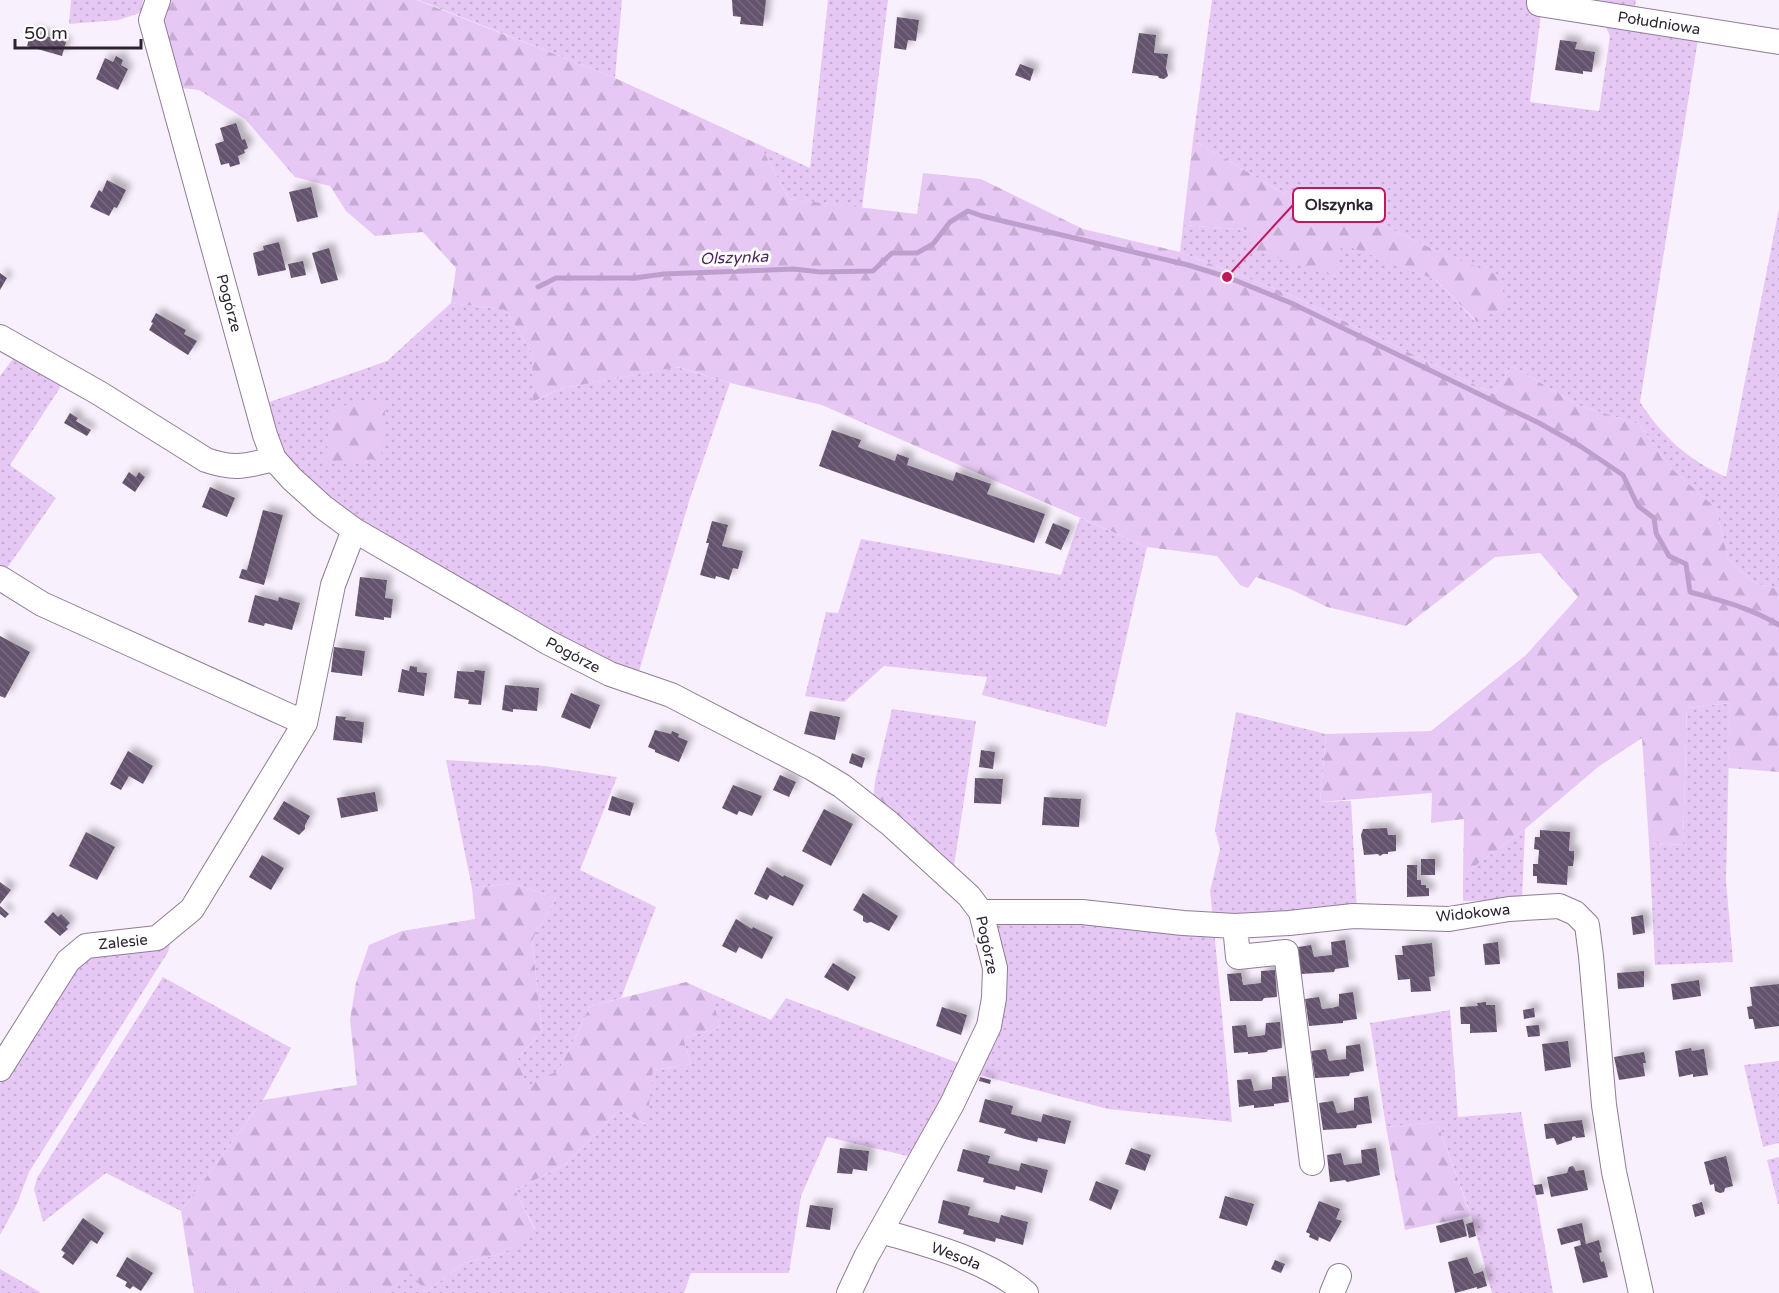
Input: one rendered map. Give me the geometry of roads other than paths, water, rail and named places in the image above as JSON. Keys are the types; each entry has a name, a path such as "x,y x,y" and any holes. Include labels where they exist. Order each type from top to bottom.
{"street":[{"name":"Pogórze","path":"159,0 151,20 265,435 274,459 292,479 323,507 354,530 549,642 610,674 671,695 842,786 889,823 969,896 981,912 995,968 994,998 989,1026 952,1104 849,1293"},
{"name":"Południowa","path":"1539,2 1779,42"},
{"path":"0,337 99,393 206,460 225,466 243,467 274,459"},
{"name":"Zalesie","path":"0,1069 68,961 86,946 156,938 192,909 305,723 333,585 354,530"},
{"path":"0,578 42,604 305,723"},
{"name":"Widokowa","path":"981,912 1082,912 1235,926 1353,916 1449,919 1509,909 1558,906 1575,913 1587,925 1603,1093 1614,1172 1641,1293"},
{"path":"1235,926 1238,957 1286,952 1312,1163"},
{"name":"Wesoła","path":"882,1231 953,1253 1000,1274 1026,1293"}],"waterway":[{"name":"Olszynka","path":"538,287 556,278 634,278 664,274 794,269 820,272 873,271 892,253 917,253 933,244 950,222 968,211 1188,265 1227,277 1291,303 1539,423 1580,446 1623,475 1638,506 1654,518 1656,533 1669,556 1686,564 1690,592 1747,609 1779,625"}],"place":[{"name":"Olszynka","path":"1227,277"}]}
